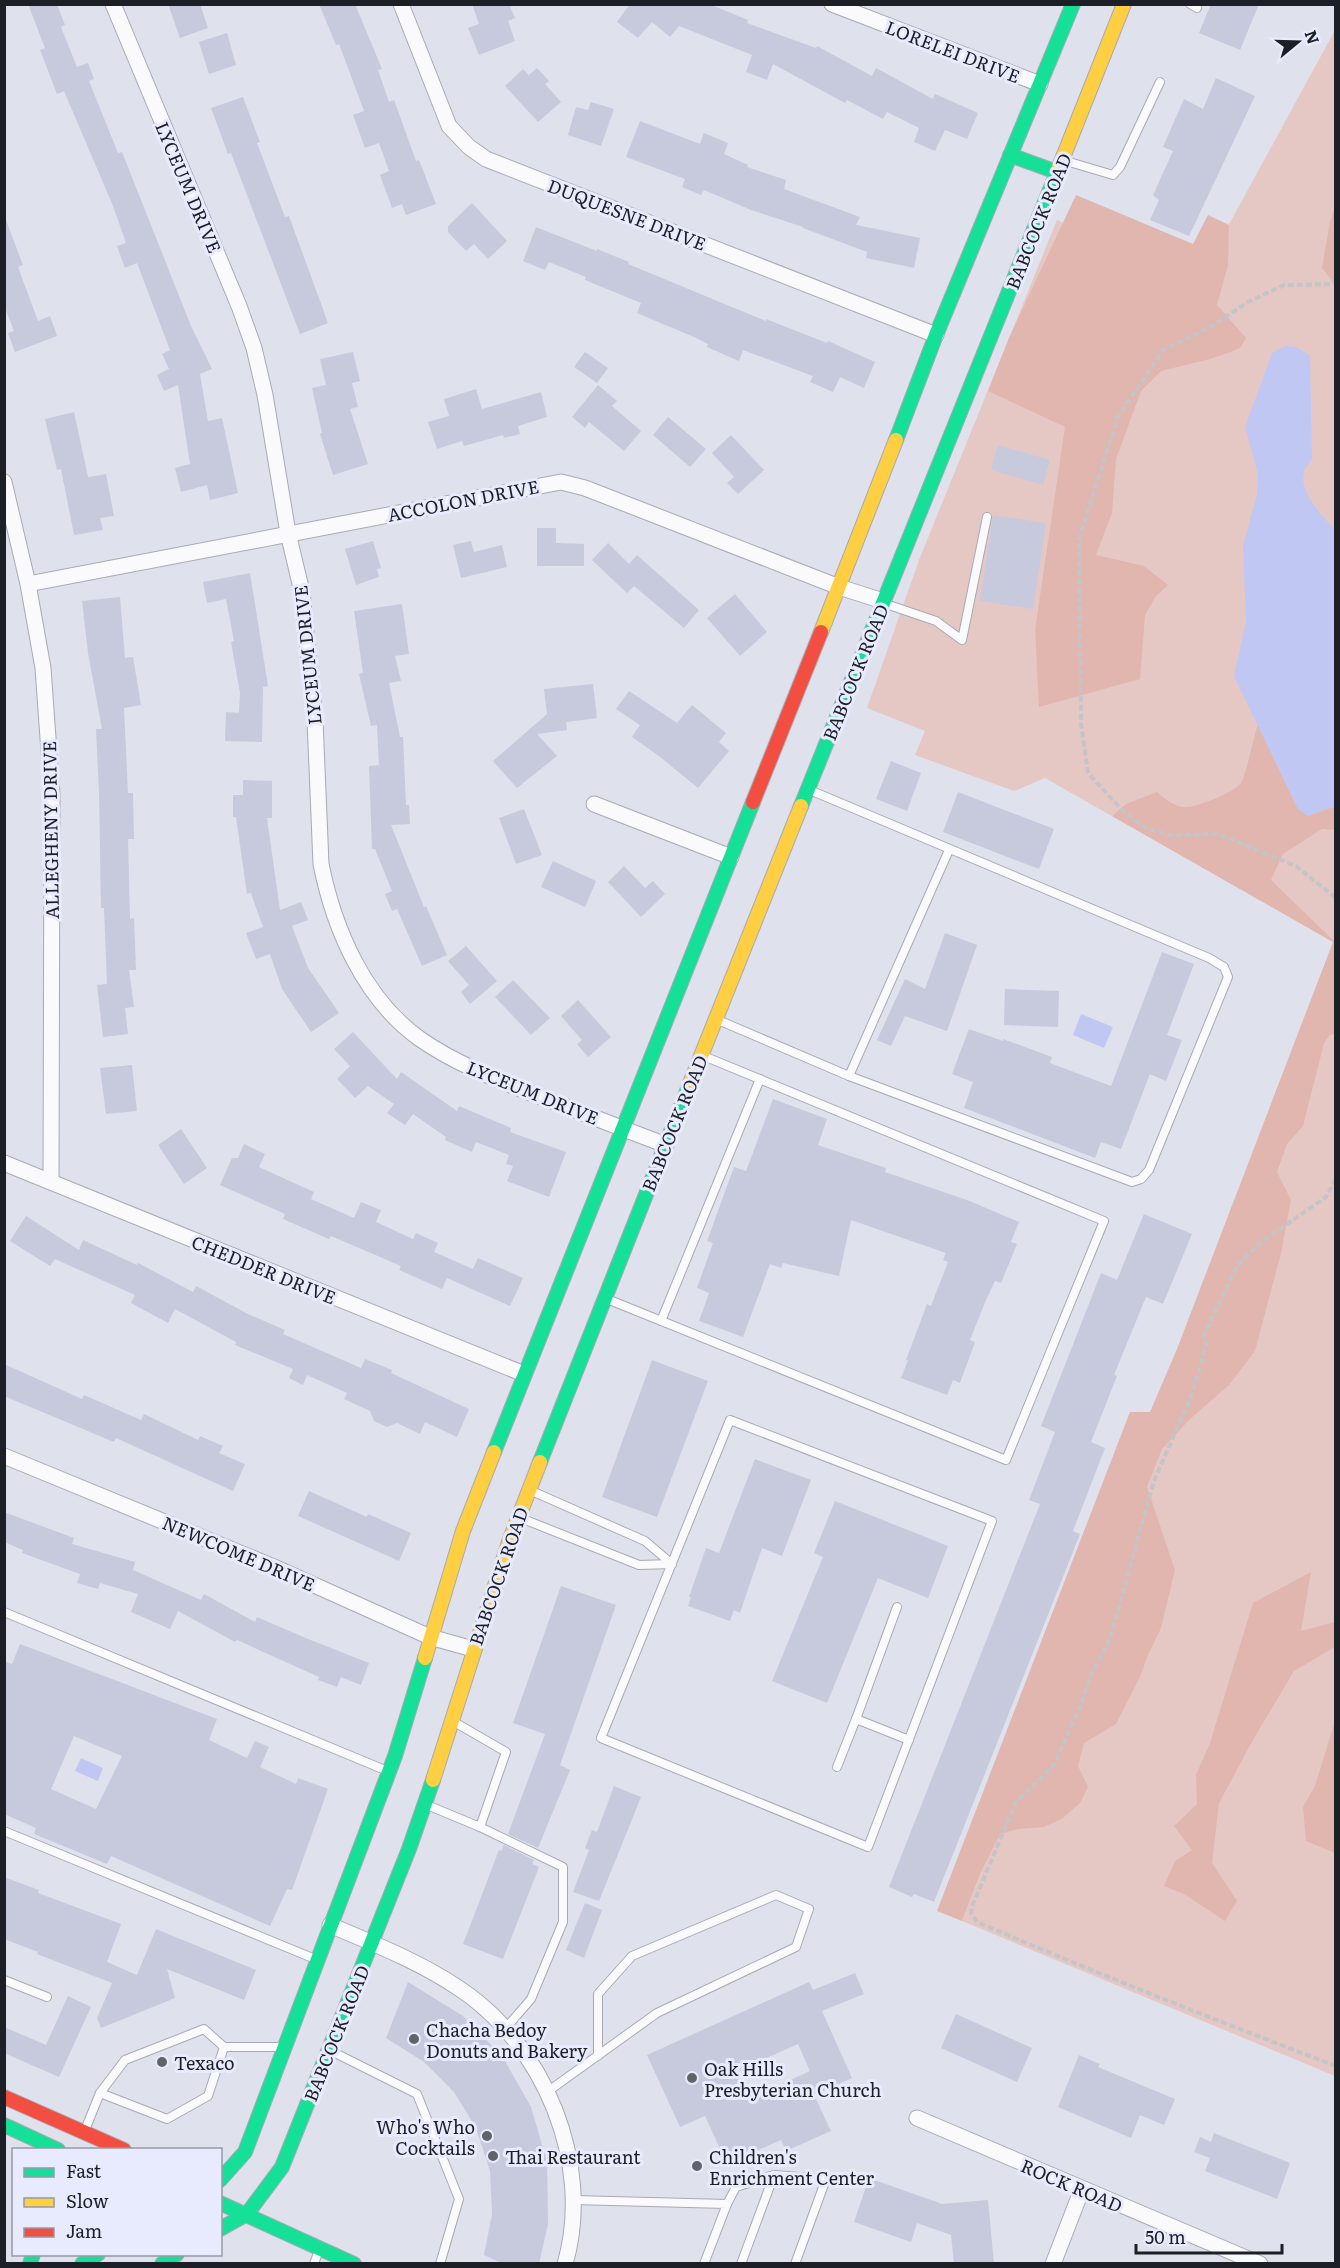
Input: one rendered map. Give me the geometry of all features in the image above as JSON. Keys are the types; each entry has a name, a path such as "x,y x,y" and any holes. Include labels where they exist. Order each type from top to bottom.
{"main road":[{"path":"222,2178 245,2152 389,1771 463,1531 839,587 936,335 1072,4"},
{"name":"BABCOCK ROAD","path":"222,2228 246,2214 270,2186 282,2167 409,1849 518,1517 882,602 980,366 1124,4"},
{"path":"1011,155 1059,166"},
{"path":"4,2097 120,2148"},
{"path":"6,2125 17,2148"},
{"path":"6,2125 54,2148"},
{"path":"222,2204 354,2264"},
{"path":"82,2264 95,2256"}],"street":[{"name":"LYCEUM DRIVE","path":"113,4 239,306 254,348 265,395 288,533 302,592 310,660 321,864 336,922 349,950 381,1000 401,1023 447,1056 485,1075 666,1145"},
{"name":"DUQUESNE DRIVE","path":"401,4 449,126 469,147 486,159 936,335"},
{"name":"LORELEI DRIVE","path":"832,4 1040,84"},
{"name":"ALLEGHENY DRIVE","path":"4,482 28,584 43,668 52,794 51,1182"},
{"name":"ACCOLON DRIVE","path":"28,584 561,482 585,488 882,602"},
{"path":"594,804 731,857"},
{"name":"CHEDDER DRIVE","path":"4,1163 524,1374"},
{"name":"NEWCOME DRIVE","path":"4,1456 273,1567 430,1637 473,1649"},
{"path":"330,1925 372,1943 457,1987 480,2004 504,2029 534,2067 547,2092 566,2145 573,2200 573,2228 565,2264"},
{"name":"ROCK ROAD","path":"917,2118 1260,2264"},
{"path":"1053,2264 1082,2189"}],"lane":[{"path":"1059,166 1113,175 1120,167 1160,82"},
{"path":"882,602 936,621 962,640 987,516"},
{"path":"716,1019 849,1076 1132,1182 1141,1179 1149,1170 1228,977 1224,967 808,789"},
{"path":"849,1076 949,850"},
{"path":"604,1298 1006,1461 1104,1221 760,1078 701,1056"},
{"path":"661,1321 760,1078"},
{"path":"730,1420 992,1521 868,1847 601,1738 672,1564 730,1420"},
{"path":"529,1489 645,1542 672,1564"},
{"path":"518,1517 639,1565 672,1564"},
{"path":"837,1767 897,1606"},
{"path":"4,1612 389,1771"},
{"path":"856,1719 909,1740"},
{"path":"452,1721 506,1752 480,1827"},
{"path":"425,1804 480,1827 563,1867 563,1922 531,1999 504,2029"},
{"path":"4,1831 317,1960"},
{"path":"547,2092 598,2056 657,2013 796,1947 809,1909 776,1895 632,1956 598,1994 598,2056"},
{"path":"4,1980 47,1997"},
{"path":"84,2132 100,2093 125,2060 204,2029 224,2048 284,2047"},
{"path":"100,2093 167,2119 208,2096 224,2048"},
{"path":"329,2050 417,2094 459,2199 440,2264"},
{"path":"741,2264 774,2175"},
{"path":"704,2264 736,2187 774,2175 826,2179 795,2264"},
{"path":"573,2200 727,2205"},
{"path":"314,2264 320,2248"}],"path":[{"path":"1335,278 1331,284 1284,285 1248,302 1212,326 1163,350 1118,417 1079,539 1081,723 1088,773 1120,808 1143,827 1170,835 1218,834 1296,866 1335,898"},
{"path":"1335,1179 1326,1197 1260,1243 1237,1266 1204,1335 1206,1345 1193,1392 1154,1481 1110,1639 1091,1675 1080,1707 1054,1765 1016,1802 971,1913 977,1922 1036,1947 1335,2066"}],"shaded area":[{"path":"1335,30 1335,943 1045,778 1014,791 915,755 925,731 867,708 919,560 1057,220 1197,283"},
{"path":"1076,195 1193,244 1208,215 1229,225 1228,265 1217,305 1246,338 1241,347 1231,352 1161,371 1141,391 1116,459 1112,513 1096,555 1144,566 1168,585 1156,596 1145,615 1140,679 1039,707 1035,630 1065,427 988,391 1009,338"},
{"path":"1335,207 1335,284 1322,268"},
{"path":"1258,725 1298,809 1308,816 1336,806 1335,830 1322,829 1283,854 1271,880 1336,943 1335,1034 1330,1035 1324,1043 1303,1126 1287,1144 1277,1172 1291,1200 1281,1253 1255,1351 1229,1385 1189,1420 1162,1449 1147,1487 1175,1570 1161,1628 1116,1724 1084,1743 1078,1766 1088,1787 1080,1803 1063,1818 1044,1827 1018,1829 1000,1834 981,1872 962,1921 937,1911 1130,1412 1150,1412 1177,1349 1333,942 1112,816 1126,804 1157,792 1173,804 1185,807 1206,802 1231,791 1241,783"},
{"path":"1335,971 1335,2076 962,1921"},
{"path":"1311,1572 1301,1631 1335,1622 1335,1647 1294,1671 1219,1803 1212,1863 1237,1901 1225,1921 1184,1894 1164,1886 1175,1861 1192,1850 1174,1826 1197,1804 1196,1775 1210,1743 1253,1603"},
{"path":"1335,1721 1335,1853 1306,1841 1303,1807 1315,1786"}],"water":[{"path":"1285,346 1297,347 1310,356 1312,459 1305,470 1303,479 1313,503 1336,530 1335,806 1308,816 1298,809 1234,676 1246,622 1243,546 1257,494 1258,474 1245,427 1272,353"},
{"path":"1081,1014 1113,1027 1104,1048 1073,1035"},
{"path":"81,1758 103,1768 98,1781 75,1771"}],"building":[{"path":"28,4 57,4 65,25 61,27 77,67 88,63 94,79 89,81 118,153 122,152 191,326 212,369 200,374 208,421 222,418 238,493 210,500 207,485 181,492 175,468 190,464 178,385 164,391 157,375 169,369 162,354 170,350 137,263 125,268 117,246 126,243 113,206 64,91 57,94 40,50 45,48"},
{"path":"168,4 200,4 208,28 180,38"},
{"path":"319,4 355,4 382,69 378,70 389,102 394,100 416,161 419,160 436,204 406,215 402,204 392,208 380,175 389,171 379,143 365,148 353,115 364,111 339,44 336,45"},
{"path":"472,4 509,4 515,18 508,21 515,41 479,55 468,28 479,24"},
{"path":"630,4 709,4 748,20 747,23 816,48 817,46 872,76 876,68 933,99 935,94 978,113 967,139 945,130 935,151 914,142 919,128 887,112 883,119 847,100 845,103 773,64 767,80 746,72 752,55 679,26 670,37 652,22 638,38 617,22"},
{"path":"1211,4 1259,4 1240,50 1199,33"},
{"path":"227,33 236,65 209,74 199,42"},
{"path":"537,68 549,81 545,84 561,102 538,122 505,86 523,69 529,75"},
{"path":"1216,78 1255,96 1189,236 1150,220 1159,200 1153,195 1173,151 1163,147 1184,99 1203,109"},
{"path":"243,97 260,142 257,143 285,217 289,216 328,323 300,334 231,153 228,154 211,108"},
{"path":"591,102 614,109 601,146 568,135 576,107 588,110"},
{"path":"640,121 700,144 704,133 728,143 724,154 748,165 747,167 786,180 784,189 860,217 856,225 920,238 914,268 866,258 867,252 803,227 751,210 704,190 701,195 682,187 685,179 626,157"},
{"path":"472,203 507,241 488,259 474,244 466,251 448,232 448,226"},
{"path":"6,220 23,265 18,267 38,321 50,316 57,336 15,352 8,333 14,331 4,305"},
{"path":"536,227 629,262 628,264 766,321 766,319 827,343 828,341 875,362 864,388 840,377 833,392 810,382 813,376 743,350 739,361 707,347 708,344 694,337 637,313 641,303 585,280 586,277 549,262 545,270 523,261"},
{"path":"353,352 360,381 352,383 358,407 350,409 368,464 333,475 320,434 322,433 312,388 326,385 320,359"},
{"path":"585,352 608,368 597,383 574,367"},
{"path":"598,385 617,401 612,406 641,431 624,451 589,422 585,428 572,417"},
{"path":"476,389 482,409 541,392 547,417 518,426 520,434 504,438 503,435 464,446 462,441 437,449 428,422 449,416 444,399"},
{"path":"74,412 88,477 106,474 114,516 100,518 103,530 74,535 61,469 57,470 45,419"},
{"path":"668,417 706,449 690,467 653,435"},
{"path":"731,435 764,470 738,494 727,483 734,477 712,453"},
{"path":"998,445 1050,460 1043,485 991,470"},
{"path":"993,515 1046,523 1033,609 980,601"},
{"path":"537,528 556,528 556,543 584,544 584,566 537,566"},
{"path":"373,541 381,568 377,569 379,577 356,585 345,549"},
{"path":"471,541 474,552 502,545 507,567 461,578 453,545"},
{"path":"608,543 629,564 637,555 699,610 684,628 634,586 627,593 592,560"},
{"path":"250,573 268,686 263,687 262,742 225,741 226,712 239,713 240,693 231,642 234,641 226,599 207,603 203,582"},
{"path":"735,594 767,632 740,656 707,618"},
{"path":"120,597 125,658 133,657 141,705 124,708 128,793 133,793 134,839 128,839 130,919 134,918 136,970 129,970 134,1007 125,1008 128,1034 103,1037 97,985 107,984 104,908 101,908 96,729 102,729 88,653 82,601"},
{"path":"402,604 409,654 395,656 401,681 389,683 400,737 403,737 406,805 409,805 410,824 391,825 424,907 426,906 447,955 422,966 397,909 392,911 385,894 392,891 375,849 372,849 369,766 379,765 377,725 371,726 359,674 363,673 354,611"},
{"path":"593,684 597,718 566,722 567,730 537,734 557,756 517,788 493,761 547,714 544,689"},
{"path":"629,691 677,723 692,705 726,733 719,742 729,751 698,788 632,737 640,725 616,709"},
{"path":"891,761 921,773 907,811 876,799"},
{"path":"243,780 272,781 272,818 267,818 280,910 301,902 308,920 292,926 308,968 339,1013 311,1032 282,989 270,954 256,959 246,933 263,927 251,893 247,894 236,817 233,817 233,795 243,795"},
{"path":"958,792 1054,829 1039,869 943,832"},
{"path":"524,809 542,855 516,864 499,818"},
{"path":"553,861 596,881 585,907 541,887"},
{"path":"624,866 645,888 653,881 665,894 641,917 608,882"},
{"path":"945,933 977,945 947,1031 905,1016 891,1046 877,1040 905,979 925,989"},
{"path":"466,946 497,981 470,1004 461,992 469,985 448,961"},
{"path":"1162,952 1194,964 1167,1035 1182,1040 1166,1081 1150,1074 1121,1149 1101,1142 1095,1158 964,1108 973,1082 952,1074 969,1029 1052,1057 1050,1063 1111,1086"},
{"path":"513,980 550,1018 531,1035 495,997"},
{"path":"1005,989 1059,991 1058,1027 1004,1025"},
{"path":"578,1000 611,1037 588,1057 577,1044 582,1040 561,1016"},
{"path":"353,1032 397,1079 401,1072 457,1111 459,1106 511,1128 510,1132 566,1152 549,1197 507,1181 513,1166 506,1164 509,1155 476,1142 472,1152 445,1140 446,1137 413,1114 405,1125 387,1113 394,1104 368,1086 355,1098 337,1079 350,1066 334,1049"},
{"path":"132,1065 137,1111 106,1114 100,1068"},
{"path":"773,1099 827,1119 818,1145 886,1168 885,1172 967,1200 1019,1222 1011,1242 1017,1244 1001,1283 995,1281 986,1300 970,1340 975,1342 960,1383 953,1380 947,1395 901,1378 927,1304 931,1306 948,1262 943,1260 946,1253 851,1220 839,1276 783,1263 781,1268 770,1264 743,1337 699,1321 709,1293 697,1288 713,1243 707,1241 734,1167 746,1171"},
{"path":"181,1129 207,1168 184,1184 158,1145"},
{"path":"244,1144 265,1154 259,1167 314,1192 311,1199 354,1218 361,1202 381,1210 376,1222 413,1239 416,1233 438,1243 434,1252 473,1269 478,1258 523,1278 510,1306 447,1278 442,1289 399,1270 401,1266 331,1236 329,1239 283,1219 285,1214 220,1185 232,1158 238,1158"},
{"path":"1144,1214 1192,1234 1163,1304 1146,1297 1114,1375 1117,1376 1091,1442 1105,1448 1073,1531 1080,1534 934,1902 914,1894 912,1897 889,1887 1040,1504 1029,1500 1055,1432 1041,1426 1101,1273 1117,1280"},
{"path":"26,1216 79,1250 83,1240 137,1265 138,1263 193,1292 196,1286 248,1314 285,1330 283,1334 361,1368 365,1359 469,1409 457,1437 425,1422 420,1434 397,1423 387,1427 374,1421 370,1411 344,1399 347,1393 307,1375 303,1385 289,1378 293,1369 235,1345 236,1342 175,1309 168,1323 131,1303 135,1295 55,1259 50,1266 10,1241"},
{"path":"652,1360 708,1381 657,1517 602,1497"},
{"path":"4,1364 82,1399 84,1395 141,1420 144,1414 198,1440 200,1436 223,1446 219,1453 245,1464 233,1491 116,1438 114,1442 4,1396"},
{"path":"755,1459 811,1480 782,1556 762,1548 740,1613 734,1610 730,1621 688,1606 691,1597 689,1597 706,1548 719,1553"},
{"path":"309,1491 367,1517 368,1514 411,1533 399,1561 298,1516"},
{"path":"835,1501 948,1546 928,1598 878,1578 827,1703 772,1681 823,1557 814,1553"},
{"path":"4,1512 74,1538 72,1544 135,1562 133,1570 201,1600 204,1594 255,1622 257,1617 369,1663 361,1685 341,1677 337,1687 318,1680 319,1677 237,1640 235,1642 178,1611 170,1629 131,1612 138,1594 100,1583 98,1589 77,1583 80,1574 22,1553 23,1550 4,1542"},
{"path":"561,1586 616,1605 560,1765 570,1770 538,1848 508,1834 545,1734 513,1723"},
{"path":"20,1644 217,1719 209,1740 247,1758 255,1741 269,1747 260,1767 296,1784 298,1778 328,1789 292,1890 287,1889 270,1926 111,1856 107,1864 34,1834 36,1828 4,1814 4,1661 12,1664","holes":["74,1736 122,1756 96,1809 51,1789"]},
{"path":"614,1786 641,1797 599,1901 573,1892 589,1850 585,1848 592,1830 597,1832"},
{"path":"504,1845 534,1860 532,1864 539,1867 503,1959 463,1944 499,1850 501,1851"},
{"path":"4,1877 39,1890 38,1893 121,1924 107,1962 137,1975 156,1929 256,1970 244,2000 167,1969 175,1998 101,2028 97,2018 112,1983 4,1939"},
{"path":"585,1903 602,1910 584,1958 566,1950"},
{"path":"855,1973 864,1994 822,2011 852,2078 814,2095 831,2131 786,2151 781,2140 727,2164 705,2116 680,2127 647,2055 809,1982 813,1990","holes":["798,2044 810,2071 748,2099 735,2072"]},
{"path":"408,1982 463,2016 502,2056 531,2107 547,2162 548,2224 539,2264 503,2264 484,2255 492,2214 490,2171 476,2128 454,2092 424,2062 386,2038"},
{"path":"68,1996 91,2007 59,2077 4,2053 4,2027 46,2045"},
{"path":"956,2014 1032,2048 1017,2082 941,2048"},
{"path":"1079,2055 1100,2064 1098,2067 1175,2099 1164,2125 1140,2115 1131,2138 1058,2107"},
{"path":"1214,2133 1290,2163 1277,2199 1205,2171 1210,2158 1194,2152 1200,2137 1211,2142"},
{"path":"869,2178 942,2204 988,2200 994,2264 954,2264 951,2235 917,2223 911,2242 854,2222"}],"traffic: fast":[{"path":"896,440 936,335 1073,4"},
{"path":"1010,155 1057,172"},
{"path":"801,806 1058,170"},
{"path":"494,1452 753,802"},
{"path":"540,1462 689,1086"},
{"path":"222,2178 245,2152 395,1756 425,1658"},
{"path":"222,2228 247,2214 282,2167 409,1849 433,1780"},
{"path":"4,2125 54,2148"},
{"path":"222,2204 354,2264"},
{"path":"30,2264 32,2256"},
{"path":"82,2264 95,2256"},
{"path":"162,2264 174,2256"}],"traffic: slow":[{"path":"1058,170 1124,4"},
{"path":"821,632 896,440"},
{"path":"689,1086 801,806"},
{"path":"425,1658 463,1531 494,1452"},
{"path":"433,1780 509,1542 540,1462"}],"traffic: jam":[{"path":"753,802 821,632"},
{"path":"4,2097 119,2148"}],"place":[{"name":"Chacha Bedoy Donuts and Bakery","path":"414,2039"},
{"name":"Texaco","path":"162,2062"},
{"name":"Oak Hills Presbyterian Church","path":"692,2078"},
{"name":"Who's Who Cocktails","path":"487,2136"},
{"name":"Thai Restaurant","path":"493,2156"},
{"name":"Children's Enrichment Center","path":"697,2166"}]}
